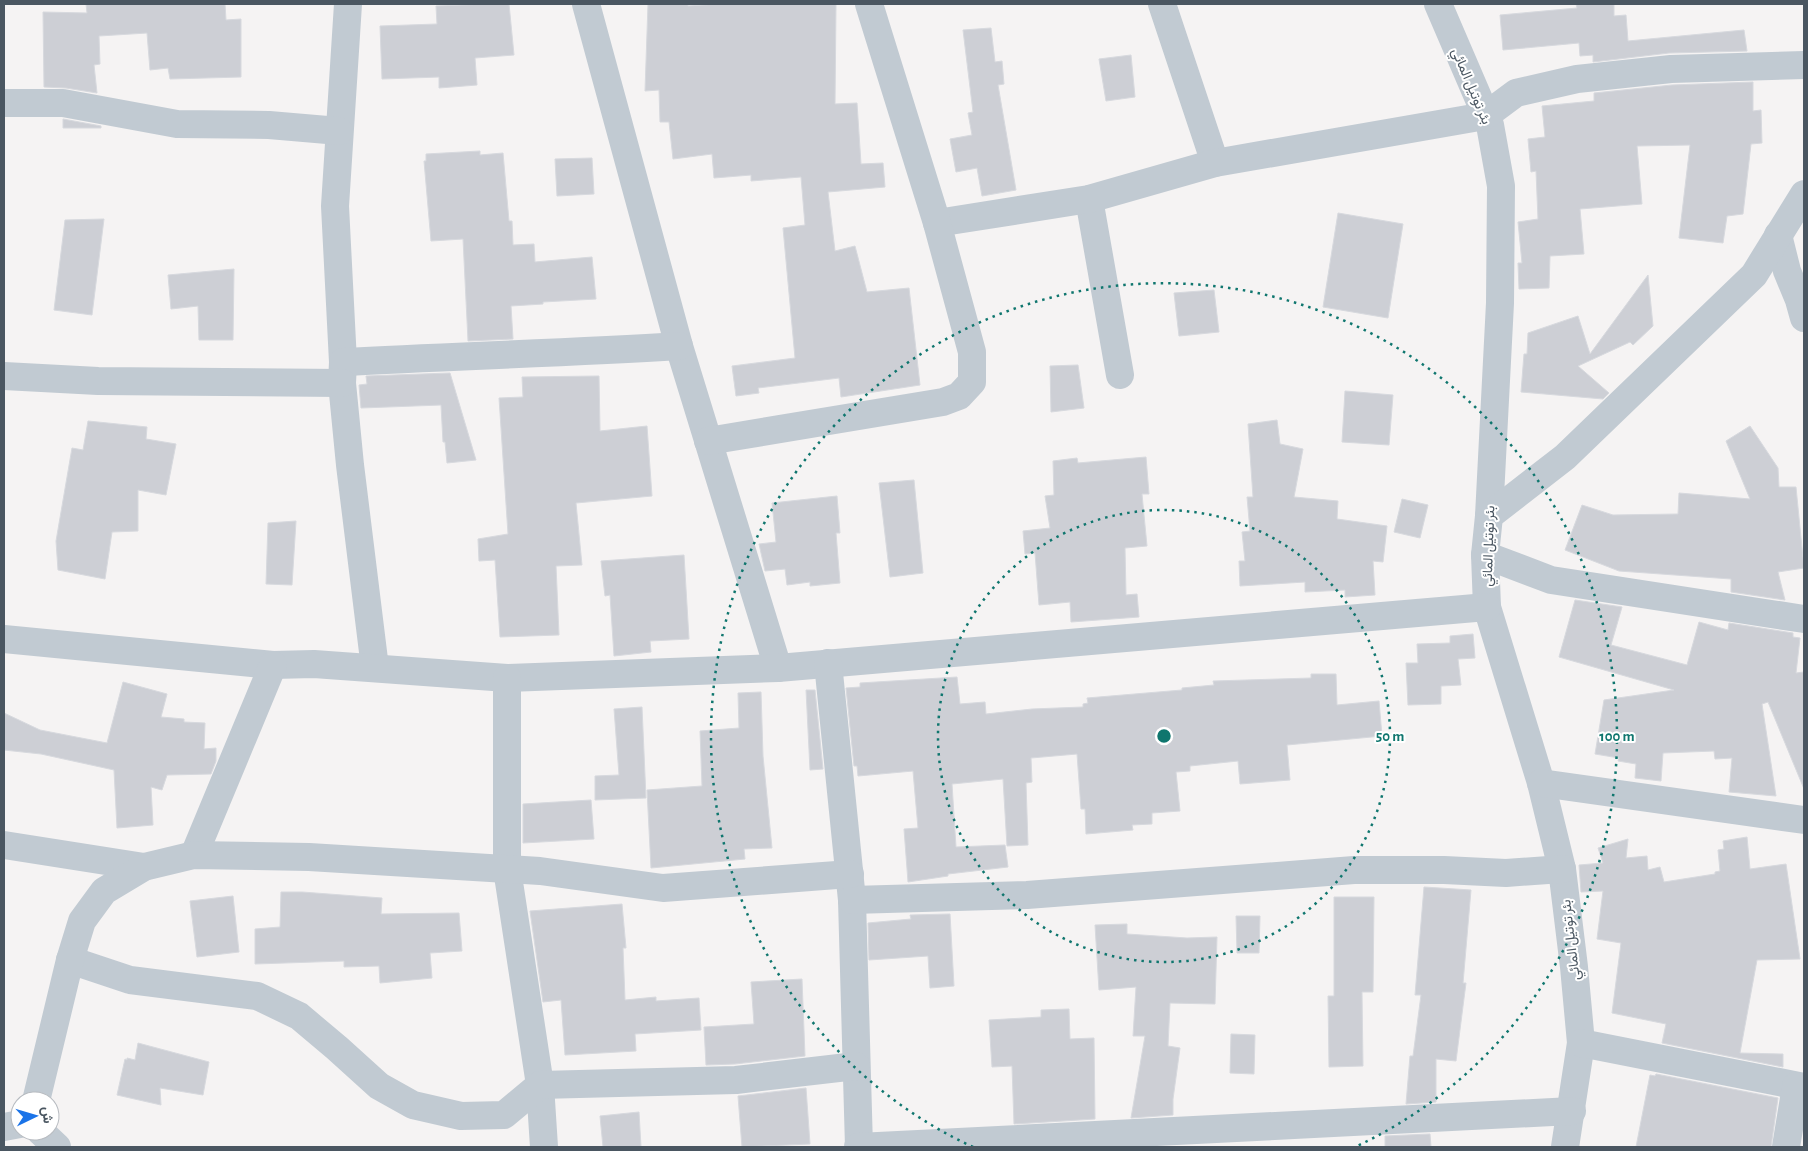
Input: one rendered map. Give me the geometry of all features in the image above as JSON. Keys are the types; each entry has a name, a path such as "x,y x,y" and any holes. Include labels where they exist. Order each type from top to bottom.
{"street":[{"path":"348,4 335,206 342,373 351,474 375,668"},
{"path":"586,4 679,346 778,668"},
{"path":"708,441 943,402 959,396 972,382 972,352 937,222 869,4"},
{"path":"1162,4 1215,163"},
{"name":"بئر توتيل المائي","path":"1446,6 1485,116 1490,125 1502,186 1500,303 1489,516 1485,555 1487,607 1541,783 1562,869 1581,1043 1565,1147"},
{"path":"937,222 1089,200 1215,163 1485,116 1516,93 1577,79 1671,69 1804,65"},
{"path":"4,103 63,103 177,124 269,125 339,130"},
{"path":"1489,516 1565,457 1754,276 1804,194"},
{"path":"1089,200 1120,375"},
{"path":"1778,235 1787,271 1804,318"},
{"path":"4,376 108,382 342,373 467,355 558,353 679,346"},
{"path":"1485,555 1550,580 1804,619"},
{"path":"4,639 273,666 314,664 507,678 778,668 1487,607"},
{"path":"828,663 851,887 858,1147 1572,1111"},
{"path":"194,855 273,666"},
{"path":"507,678 507,869 540,1084 544,1147"},
{"path":"1541,783 1804,820"},
{"path":"4,845 144,868"},
{"path":"38,1091 70,960 82,921 104,890 144,868 194,855 309,857 540,871 663,888 851,887 1026,895 1354,870 1444,870 1506,873 1562,869"},
{"path":"70,960 130,980 257,996 299,1016 379,1086 413,1105 461,1116 504,1114 540,1084 736,1080 856,1066"},
{"path":"1581,1043 1800,1086 1786,1147"}],"building":[{"path":"86,4 225,4 226,20 241,19 241,77 170,79 168,68 150,70 147,33 99,36 100,64 94,65 97,93 44,87 43,12 87,13"},
{"path":"509,4 514,55 475,58 477,85 439,88 439,77 382,79 380,26 437,24 436,6"},
{"path":"648,4 688,4 688,6 717,4 836,4 835,104 857,103 861,164 883,163 885,187 828,192 835,251 855,246 867,292 909,288 920,385 841,397 839,378 758,388 759,393 736,396 732,366 795,358 783,228 805,225 801,177 751,181 751,175 714,178 712,154 673,159 669,122 660,122 659,90 645,91"},
{"path":"1576,4 1614,4 1614,16 1626,15 1628,41 1744,30 1747,51 1669,53 1593,62 1593,55 1580,56 1579,43 1503,50 1500,15 1577,8"},
{"path":"991,28 995,62 1002,61 1004,84 998,85 1016,190 982,196 977,168 956,172 950,139 972,135 968,113 973,112 963,30"},
{"path":"1131,55 1135,97 1106,101 1099,59"},
{"path":"1753,82 1753,111 1761,110 1762,143 1751,144 1743,214 1727,216 1723,243 1679,238 1690,145 1637,146 1642,204 1580,209 1584,254 1550,256 1549,288 1519,289 1518,263 1522,263 1518,222 1538,219 1536,171 1531,172 1528,139 1545,137 1542,106 1594,101 1594,93 1672,85"},
{"path":"63,119 101,126 101,128 63,128"},
{"path":"480,151 480,155 503,153 509,221 512,221 513,245 534,244 535,262 592,257 596,299 511,306 513,339 468,341 463,239 431,241 424,161 426,161 426,154"},
{"path":"592,158 594,194 557,196 555,159"},
{"path":"1338,213 1403,224 1388,318 1323,307"},
{"path":"104,219 92,315 54,310 65,220"},
{"path":"234,269 233,340 199,340 198,306 171,309 168,275"},
{"path":"1648,275 1653,326 1633,345 1630,342 1578,366 1609,393 1603,399 1521,392 1528,333 1578,316 1590,354"},
{"path":"1214,290 1219,332 1179,336 1174,293"},
{"path":"1078,365 1084,408 1051,412 1050,366"},
{"path":"450,373 476,460 447,463 445,442 443,442 441,405 361,408 359,385 367,384 366,376"},
{"path":"599,376 600,431 647,426 652,496 576,503 582,565 556,566 559,635 500,637 495,560 479,561 478,539 508,534 499,398 523,397 522,377"},
{"path":"1345,391 1393,395 1389,445 1342,442"},
{"path":"1277,420 1280,444 1303,449 1294,497 1338,501 1337,519 1387,526 1383,562 1373,561 1375,595 1345,597 1345,590 1305,592 1305,582 1240,586 1239,561 1245,561 1242,532 1250,531 1247,497 1253,497 1248,424"},
{"path":"88,421 147,427 146,439 176,444 166,495 138,490 138,531 112,532 105,579 58,570 56,541 72,448 83,450"},
{"path":"1750,426 1778,468 1779,487 1796,487 1804,568 1778,572 1785,600 1731,592 1731,579 1619,571 1565,550 1582,505 1613,515 1678,514 1679,493 1750,499 1726,441"},
{"path":"1146,457 1149,494 1142,494 1147,546 1125,548 1126,595 1137,594 1139,617 1071,622 1070,602 1039,605 1035,553 1025,554 1023,531 1050,528 1045,496 1054,495 1053,461 1077,458 1078,463"},
{"path":"914,480 923,573 890,577 879,483"},
{"path":"837,496 840,533 836,533 840,583 810,586 810,582 787,585 785,569 765,571 759,544 776,542 772,503"},
{"path":"1402,499 1428,505 1420,538 1394,532"},
{"path":"296,521 292,585 266,584 268,523"},
{"path":"684,555 689,639 650,641 651,652 614,656 610,595 605,596 601,561"},
{"path":"1575,600 1622,607 1611,645 1687,665 1699,622 1728,630 1729,623 1793,633 1793,637 1800,638 1796,673 1804,672 1804,789 1768,702 1762,704 1776,796 1729,792 1732,758 1715,759 1714,751 1663,753 1661,781 1635,778 1636,764 1618,761 1619,758 1595,754 1604,700 1674,690 1559,657"},
{"path":"1473,634 1475,658 1458,659 1461,685 1441,686 1441,704 1408,705 1406,663 1418,663 1417,644 1450,643 1450,636"},
{"path":"1311,674 1336,674 1337,705 1379,701 1382,736 1287,745 1290,780 1240,784 1238,761 1190,766 1190,771 1176,772 1180,811 1152,813 1152,824 1132,825 1133,830 1086,834 1085,809 1081,809 1077,754 1031,758 1032,782 1026,783 1028,845 1007,846 1003,779 952,784 956,847 1005,845 1008,867 948,874 948,876 908,882 904,829 918,828 913,771 858,776 857,766 854,766 846,688 860,687 860,683 957,677 960,704 985,702 986,714 1032,709 1083,707 1083,704 1088,703 1087,698 1182,690 1182,688 1214,685 1213,681 1311,678"},
{"path":"123,682 167,694 161,717 184,719 184,722 205,723 204,749 216,748 216,761 211,774 167,775 162,790 151,787 153,825 117,828 114,770 41,754 4,750 4,713 40,730 107,743"},
{"path":"806,690 815,690 823,769 810,770"},
{"path":"761,692 763,756 772,848 744,849 745,859 651,868 647,790 702,786 700,731 739,728 738,693"},
{"path":"642,707 646,798 595,800 595,776 619,775 614,709"},
{"path":"591,800 594,839 523,843 523,804"},
{"path":"1747,837 1750,869 1786,864 1800,959 1757,960 1740,1053 1783,1054 1783,1067 1662,1043 1666,1024 1612,1013 1621,943 1597,939 1603,891 1581,892 1579,865 1603,863 1598,848 1628,839 1626,858 1647,856 1648,870 1660,867 1664,882 1715,874 1715,872 1720,871 1718,850 1724,849 1723,841"},
{"path":"1424,887 1471,890 1463,983 1466,983 1456,1061 1436,1059 1436,1102 1406,1104 1410,1056 1413,1056 1421,995 1415,995"},
{"path":"281,892 382,898 381,914 459,913 462,951 430,953 432,978 380,983 379,966 344,967 344,961 255,964 255,929 280,927"},
{"path":"233,896 239,952 197,957 190,901"},
{"path":"1334,897 1374,897 1373,992 1362,992 1363,1066 1329,1067 1328,996 1334,996"},
{"path":"622,904 626,948 623,948 625,1000 656,997 656,1001 699,998 701,1030 635,1034 636,1051 565,1055 561,1000 543,1002 530,911"},
{"path":"950,914 954,986 930,988 928,956 869,960 868,923 911,919 910,915"},
{"path":"1236,916 1260,916 1259,953 1237,953"},
{"path":"1127,924 1127,934 1187,938 1217,937 1215,1004 1170,1003 1168,1046 1180,1048 1173,1099 1173,1115 1131,1118 1145,1036 1133,1036 1136,987 1099,990 1095,925"},
{"path":"802,979 805,1056 735,1064 706,1065 704,1027 754,1024 751,982"},
{"path":"1069,1009 1070,1039 1094,1038 1095,1119 1014,1124 1012,1066 992,1067 989,1020 1041,1017 1041,1010"},
{"path":"1231,1034 1255,1035 1254,1074 1230,1073"},
{"path":"138,1043 209,1062 203,1095 160,1088 161,1105 117,1095 125,1059 135,1060"},
{"path":"1656,1074 1778,1098 1771,1147 1636,1147 1650,1075 1655,1076"},
{"path":"806,1088 810,1144 742,1147 738,1096"},
{"path":"639,1112 641,1147 603,1147 600,1116"},
{"path":"1430,1134 1431,1147 1385,1147 1385,1136"}]}
